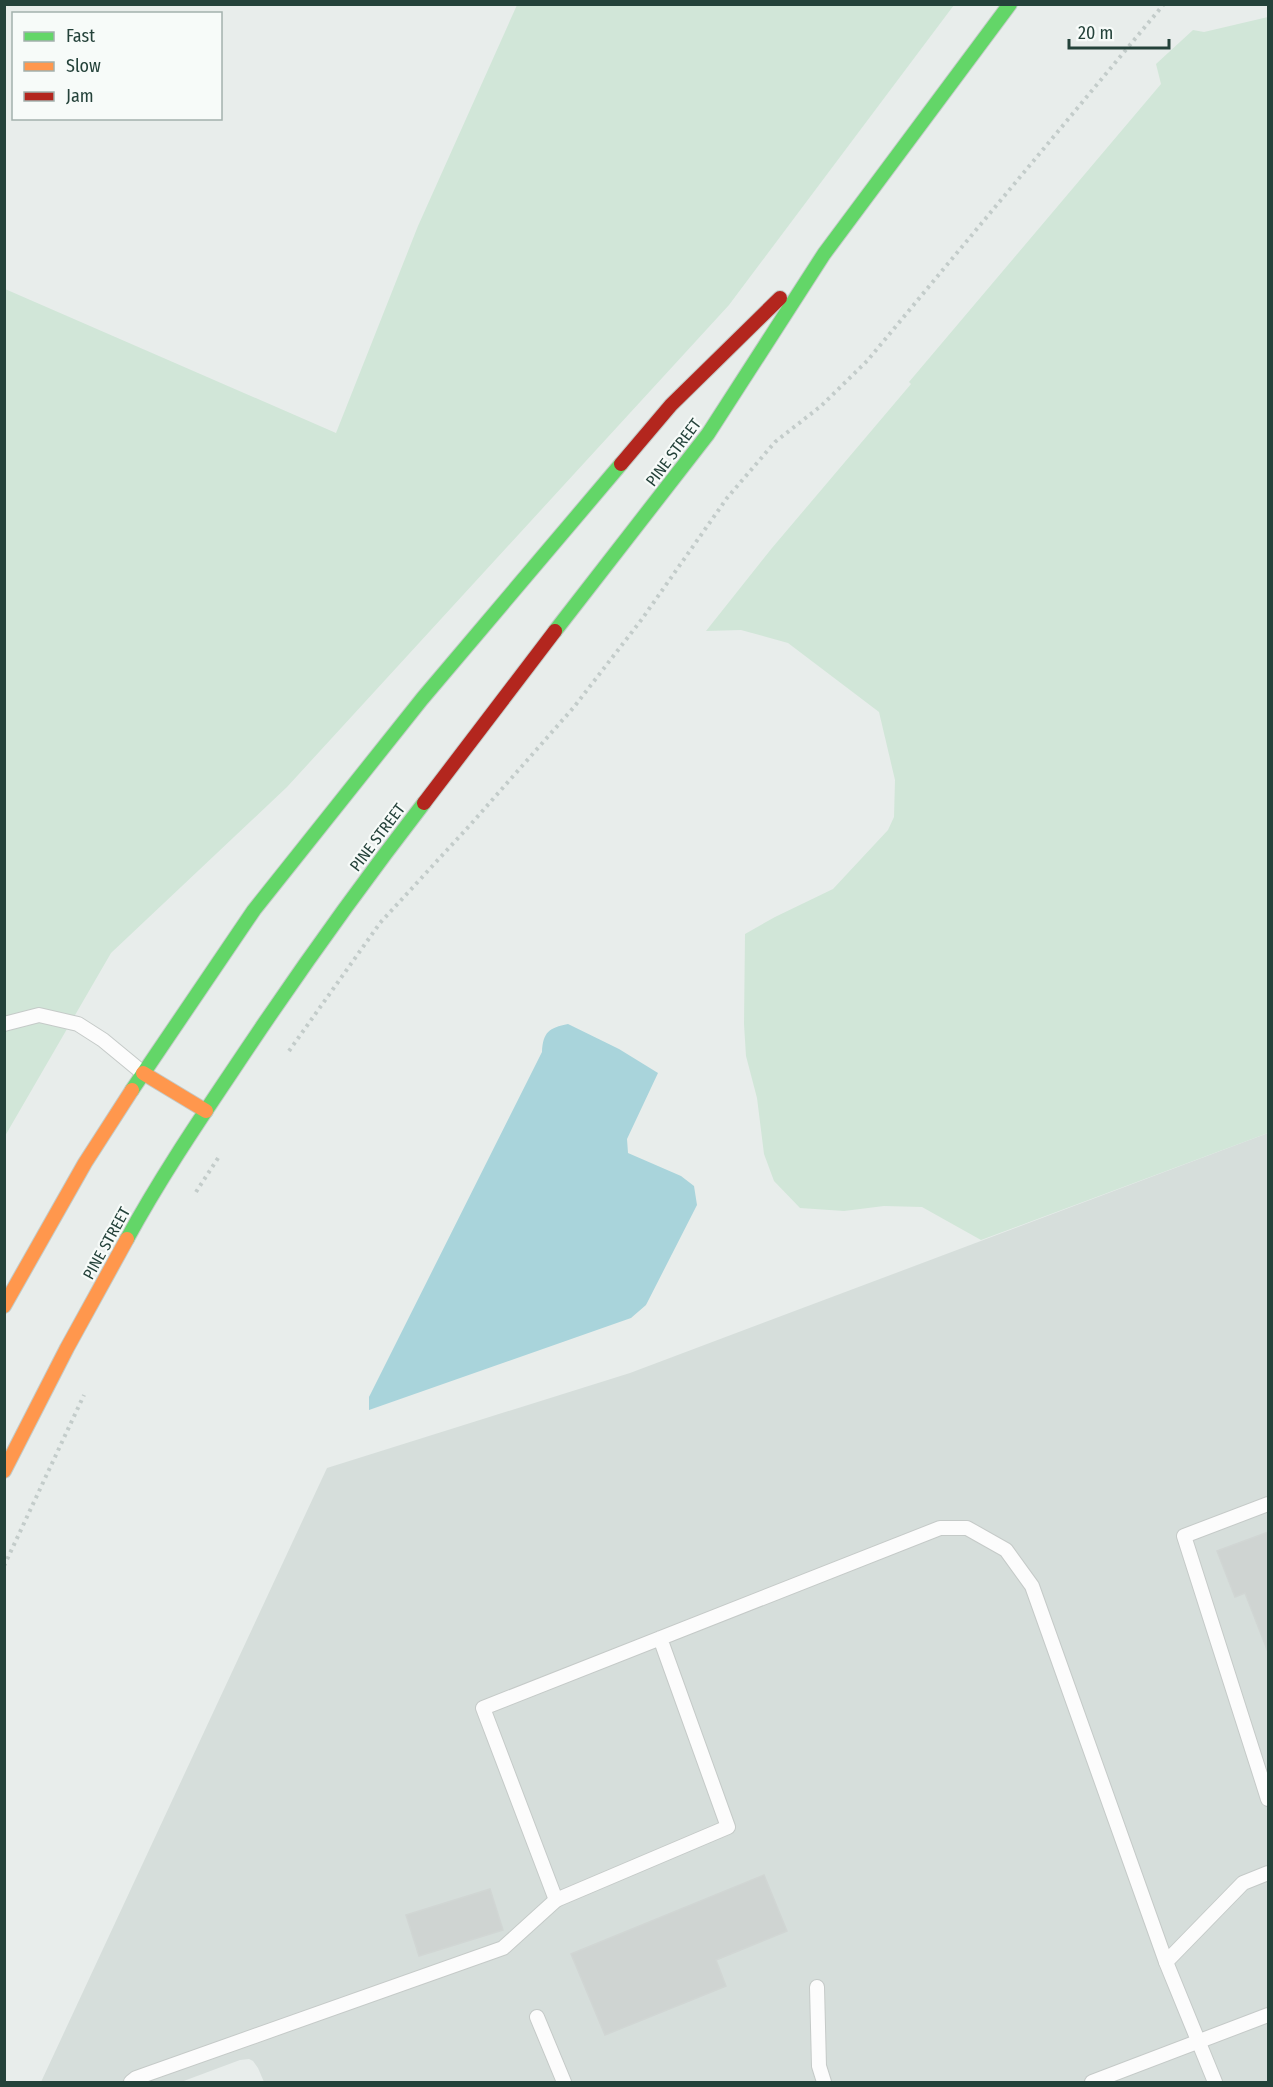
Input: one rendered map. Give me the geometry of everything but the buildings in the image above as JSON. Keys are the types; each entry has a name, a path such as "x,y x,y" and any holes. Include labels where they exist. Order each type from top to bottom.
{"street":[{"name":"PINE STREET","path":"4,1471 67,1348 134,1226 173,1160 264,1023 354,894 708,434 824,254 1010,4"},
{"name":"PINE STREET","path":"4,1306 85,1163 254,910 422,699 671,405 824,254"},
{"path":"143,1073 206,1111"}],"lane":[{"path":"4,1024 39,1015 78,1024 103,1040 143,1073"},
{"path":"1269,1504 1184,1536 1269,1799"},
{"path":"556,1900 483,1708 940,1528 967,1528 1006,1550 1032,1586 1166,1962 1215,2082"},
{"path":"130,2082 503,1948 556,1900 728,1827 660,1638"},
{"path":"1166,1962 1243,1883 1269,1873"},
{"path":"817,1987 819,2066 825,2082"},
{"path":"1092,2082 1269,2015"},
{"path":"537,2017 564,2082"}],"path":[{"path":"287,1054 380,923 574,707 642,619 727,498 775,442 821,406 867,361 1164,4"},
{"path":"191,1200 223,1151"},
{"path":"4,1566 88,1387"}],"shaded area":[{"path":"1268,1133 1268,2082 264,2082 258,2068 249,2059 240,2060 181,2082 41,2082 327,1468 630,1373"}],"green space":[{"path":"517,5 954,5 729,305 287,787 111,953 5,1136 5,289 336,433 418,226"},
{"path":"1268,17 1268,1133 981,1240 922,1207 884,1206 844,1211 800,1208 774,1181 764,1154 757,1098 746,1056 745,934 833,889 888,830 894,817 895,780 879,712 788,643 741,630 706,631 772,548 911,384 909,382 1161,84 1156,64 1193,30 1204,32"}],"water":[{"path":"568,1024 619,1049 658,1073 627,1139 628,1153 681,1176 694,1186 697,1205 646,1305 631,1318 369,1410 369,1397 542,1052 546,1035 556,1027"}],"traffic: fast":[{"path":"555,631 708,434 824,254 1010,4"},
{"path":"132,1090 254,910 422,699 621,464"},
{"path":"127,1239 177,1155 301,970 424,803"}],"traffic: slow":[{"path":"143,1073 206,1111"},
{"path":"4,1306 85,1163 132,1090"},
{"path":"4,1471 67,1348 127,1239"}],"traffic: jam":[{"path":"621,464 671,405 780,298"},
{"path":"424,803 555,631"}]}
